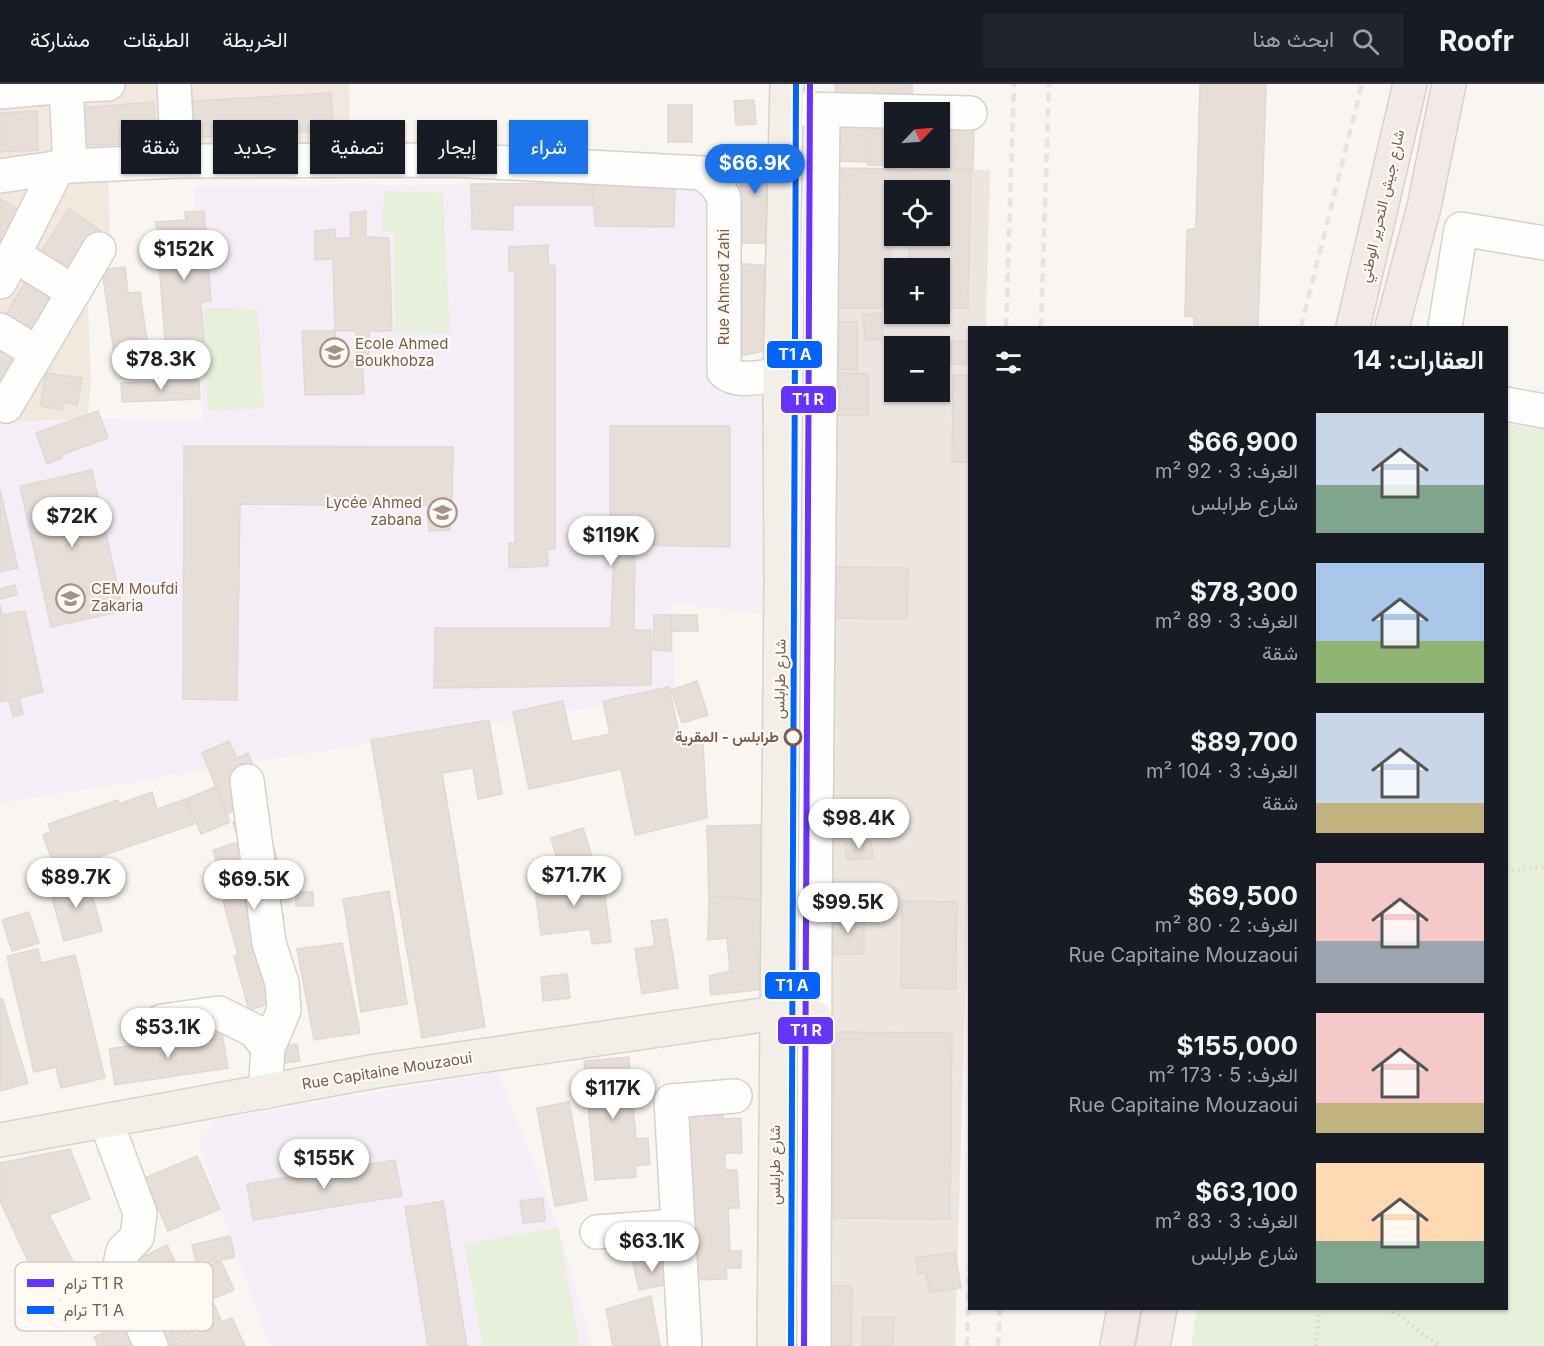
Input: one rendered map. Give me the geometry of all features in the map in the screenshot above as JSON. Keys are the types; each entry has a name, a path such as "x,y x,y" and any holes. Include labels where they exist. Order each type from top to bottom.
{"highway":[{"name":"شارع جيش التحرير الوطني","path":"1353,326 1410,84"},
{"path":"1392,326 1424,207 1449,84"},
{"path":"1117,1346 1124,1310"},
{"path":"1153,1346 1160,1310"}],"main road":[{"name":"شارع طرابلس","path":"774,1346 781,594 780,375 787,96"},
{"name":"Rue Capitaine Mouzaoui","path":"0,1140 388,1069 776,1013 815,1017"}],"street":[{"path":"74,292 7,268 64,166 25,88 108,84"},
{"path":"174,84 176,120"},
{"path":"787,96 823,110 970,113"},
{"path":"814,1346 823,110"},
{"name":"Rue Ahmed Zahi","path":"201,160 454,160 702,173 716,184 724,198 724,372 730,377 737,378 780,375"},
{"name":"Rue Ahmed Zahi","path":"0,177 64,166 121,163"},
{"path":"1444,326 1461,229 1544,243"},
{"path":"6,406 99,249"},
{"path":"0,330 37,353"},
{"path":"1508,404 1544,411"},
{"path":"247,781 269,943 282,983 284,1010 267,1048 265,1092"},
{"path":"162,1021 219,1013 255,1031 267,1048"},
{"path":"685,1346 671,1101 735,1096"},
{"path":"106,1121 140,1213 137,1237 123,1251 121,1262"},
{"path":"597,1232 678,1226"},
{"path":"145,1331 151,1346"}],"path":[{"path":"1508,872 1544,866"},
{"path":"1316,1346 1319,1310"},
{"path":"1391,1310 1440,1346"}],"shaded area":[{"path":"0,84 349,84 350,120 310,120 310,149 298,149 298,120 213,120 213,155 201,156 201,120 121,120 121,161 0,169"},
{"path":"834,168 990,170 986,326 968,326 968,903 955,1346 824,1346"},
{"path":"108,179 110,238 87,288 91,383 87,419 0,422 0,193"},
{"name":"Lycée Ahmed zabana","path":"691,183 703,193 711,205 716,393 768,397 762,614 673,602 674,694 0,803 0,422 101,419 203,420 194,186"},
{"path":"498,1072 558,1227 592,1346 269,1346 198,1143 219,1119"}],"green space":[{"path":"384,191 443,193 450,333 395,334 393,232 382,232"},
{"path":"204,308 258,309 264,408 208,411"},
{"path":"1508,424 1544,429 1544,1346 1191,1346 1197,1310 1508,1310"},
{"path":"558,1227 580,1346 483,1346 464,1244"}],"building":[{"path":"835,84 873,84 873,102 835,102"},
{"path":"874,84 912,84 912,102 874,104"},
{"path":"1200,84 1266,84 1258,326 1194,326 1194,317 1185,316 1187,230 1196,228"},
{"path":"331,93 333,120 310,120 310,132 298,133 298,120 213,120 213,137 201,137 201,120 180,120 179,102"},
{"path":"754,100 756,124 736,125 734,101"},
{"path":"154,102 155,120 121,120 121,144 81,146 79,108"},
{"path":"668,105 692,105 692,142 668,142"},
{"path":"37,111 38,150 0,152 0,113"},
{"path":"837,117 866,117 866,162 837,161"},
{"path":"868,121 884,121 884,165 868,165"},
{"path":"950,127 974,128 973,170 914,169 950,168"},
{"path":"950,144 955,144 955,163 950,163"},
{"path":"741,146 770,146 770,243 740,243"},
{"path":"834,168 971,170 968,308 950,308 950,258 909,258 910,246 950,246 950,180 884,180 884,246 890,246 890,258 884,258 884,308 833,308"},
{"path":"593,183 594,205 513,205 513,230 472,229 471,184"},
{"path":"593,183 675,183 674,227 595,226"},
{"path":"0,199 23,212 0,252"},
{"path":"69,209 101,231 68,282 35,261"},
{"path":"204,211 211,301 201,302 205,351 166,354 156,222 186,220 185,212"},
{"path":"366,211 366,237 389,238 392,331 369,331 369,359 362,361 356,360 356,331 335,331 333,259 315,260 315,231 335,229 335,238 351,238 350,213"},
{"path":"548,245 548,264 555,266 555,549 547,550 548,566 509,568 509,543 515,544 515,271 509,271 509,247"},
{"path":"734,263 771,266 769,350 736,357"},
{"path":"125,267 128,293 140,292 150,362 116,367 102,270"},
{"path":"30,274 63,294 33,345 0,324"},
{"path":"881,313 883,339 865,340 863,315"},
{"path":"834,322 857,322 857,370 833,369"},
{"path":"302,331 335,331 337,362 362,361 364,394 305,395"},
{"path":"951,341 968,341 968,364 951,364"},
{"path":"0,342 26,357 0,404"},
{"path":"46,373 82,378 77,405 65,402 62,410 40,406"},
{"path":"840,373 868,374 868,415 839,415"},
{"path":"953,375 968,375 968,462 952,462"},
{"path":"199,380 200,399 122,402 121,383"},
{"path":"98,411 108,438 61,455 62,458 47,464 36,433"},
{"path":"610,426 730,426 730,547 635,545 634,630 651,630 651,685 434,688 435,628 611,628 614,545 610,545"},
{"path":"184,446 453,447 452,506 240,504 237,700 183,699"},
{"path":"92,470 123,611 51,627 20,486"},
{"path":"0,490 18,568 0,572"},
{"path":"449,509 450,530 429,531 427,511"},
{"path":"830,567 908,568 907,619 830,618"},
{"path":"15,585 17,595 0,599 0,589"},
{"path":"0,605 2,615 25,611 43,692 19,698 23,714 13,716 9,700 0,702"},
{"path":"654,615 671,615 671,651 653,650"},
{"path":"671,615 697,615 698,631 671,631"},
{"path":"697,681 708,715 682,723 671,690"},
{"path":"669,687 682,747 703,743 707,818 635,835 621,769 529,789 513,712 563,701 572,742 610,734 603,701"},
{"path":"489,720 502,794 478,799 473,768 442,773 485,1027 422,1038 371,740"},
{"path":"229,741 237,758 248,753 267,797 227,814 202,753"},
{"path":"215,787 230,822 201,834 186,799"},
{"path":"152,792 157,809 186,799 194,824 87,861 89,868 58,878 43,835 51,832 48,824 118,800 119,804"},
{"path":"264,813 283,879 269,883 279,901 284,918 269,922 294,997 249,1010 234,956 238,955 223,901 227,900 213,850 239,842 233,822"},
{"path":"768,825 767,900 709,897 707,826"},
{"path":"583,828 592,857 559,867 551,838"},
{"path":"871,841 873,858 847,860 845,843"},
{"path":"602,874 611,942 592,944 590,929 541,935 534,883"},
{"path":"87,876 102,931 64,941 49,887"},
{"path":"389,891 407,1004 361,1012 343,899"},
{"path":"296,892 313,892 313,906 296,906"},
{"path":"709,897 767,900 766,989 711,995 709,976 730,971 727,938 708,940"},
{"path":"902,901 957,902 956,989 901,988"},
{"path":"29,912 39,943 12,951 2,920"},
{"path":"832,913 864,914 864,954 832,954"},
{"path":"667,919 678,988 642,994 635,949 655,946 651,921"},
{"path":"342,943 360,1033 314,1040 297,949"},
{"path":"38,949 41,963 75,955 105,1078 61,1088 56,1067 34,1072 7,956"},
{"path":"567,974 570,998 543,1001 541,977"},
{"path":"2,998 28,1083 1,1091 0,999"},
{"path":"222,1032 228,1068 115,1085 109,1049"},
{"path":"834,1032 952,1033 950,1219 833,1218"},
{"path":"297,1044 300,1061 284,1063 282,1046"},
{"path":"629,1057 636,1139 648,1138 650,1164 635,1166 636,1177 595,1180 584,1061"},
{"path":"569,1102 587,1200 555,1206 537,1108"},
{"path":"723,1104 723,1119 741,1118 742,1153 725,1153 725,1170 737,1170 739,1208 728,1208 730,1251 741,1251 741,1268 726,1268 727,1279 691,1280 684,1105"},
{"path":"70,1149 90,1199 49,1215 73,1262 29,1262 0,1201 0,1163"},
{"path":"197,1156 220,1209 168,1231 145,1178"},
{"path":"395,1160 402,1196 253,1220 247,1184"},
{"path":"543,1198 545,1221 523,1223 520,1201"},
{"path":"443,1201 467,1346 428,1346 405,1207"},
{"path":"230,1236 235,1257 213,1262 196,1262 192,1245"},
{"path":"167,1245 176,1262 132,1262"},
{"path":"955,1252 961,1288 930,1293 926,1272 918,1274 916,1258"},
{"path":"666,1257 671,1284 639,1290 633,1263"},
{"path":"221,1261 234,1290 214,1298 213,1295 213,1265"},
{"path":"828,1286 852,1286 851,1346 827,1346"},
{"path":"651,1296 660,1346 613,1346 606,1309"},
{"path":"213,1302 222,1322 232,1318 245,1346 163,1346 160,1338 170,1333 175,1344 203,1331 213,1331"},
{"path":"863,1317 894,1317 893,1346 862,1346"},
{"path":"109,1331 135,1331 141,1346 98,1346 94,1337"},
{"path":"155,1331 168,1331 157,1336"},
{"path":"171,1331 197,1331 176,1341"}],"railway":[{"path":"1006,326 1014,84"},
{"path":"1041,326 1049,84"},
{"path":"1301,326 1362,84"},
{"path":"967,1346 968,1306"},
{"path":"998,1346 1000,1310"}],"transit line":[{"path":"791,1346 796,84"},
{"path":"804,1346 810,84"}],"place":[{"name":"Ecole Ahmed Boukhobza","path":"334,353"},
{"name":"Lycée Ahmed zabana","path":"443,512"},
{"name":"CEM Moufdi Zakaria","path":"70,598"},
{"name":"طرابلس - المقرية","path":"793,737"}]}
